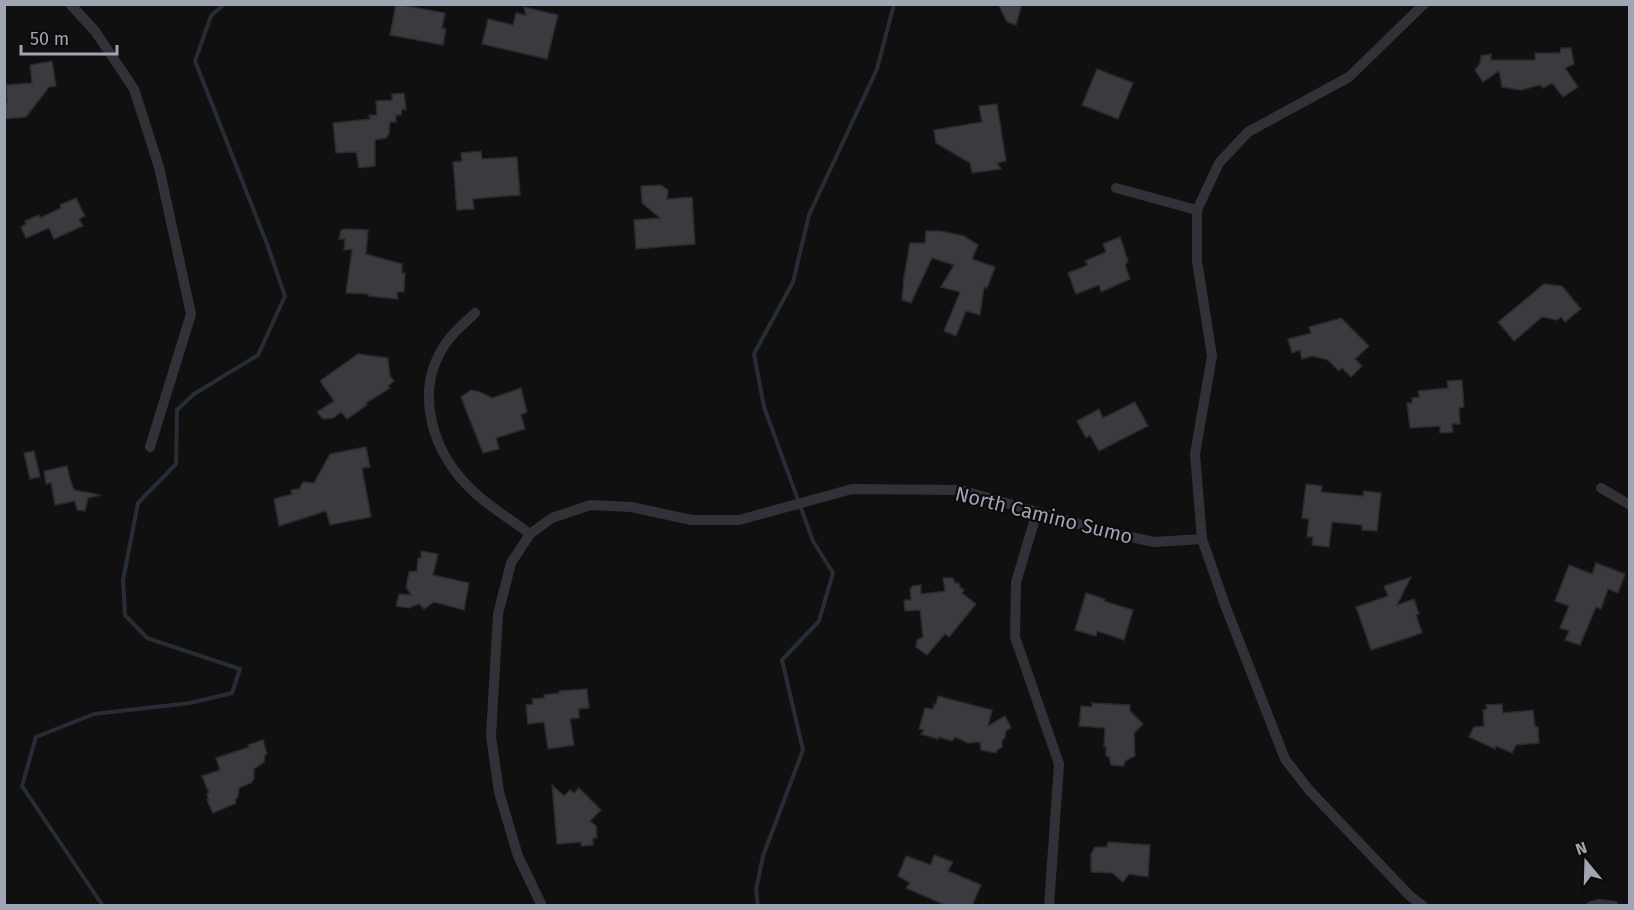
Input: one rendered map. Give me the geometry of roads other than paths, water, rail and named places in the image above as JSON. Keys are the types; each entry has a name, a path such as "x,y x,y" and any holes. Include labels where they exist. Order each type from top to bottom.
{"street":[{"path":"70,4 95,31 134,89 159,167 190,314 150,447"},
{"path":"1423,906 1410,896 1309,790 1286,759 1225,605 1202,539 1195,454 1212,356 1197,261 1197,210 1220,163 1248,132 1349,77 1424,4"},
{"path":"1116,188 1197,210"},
{"path":"475,313 447,341 432,373 428,400 431,423 444,455 474,492 530,534"},
{"path":"1601,488 1629,505"},
{"name":"North Camino Sumo","path":"542,906 518,856 500,792 491,736 498,614 511,562 530,534 552,518 590,505 631,507 692,520 739,520 852,489 961,490 1099,530 1154,542 1202,539"},
{"path":"1037,512 1016,582 1015,637 1059,764 1049,906"},
{"path":"1592,906 1599,904 1614,906"}],"waterway":[{"path":"103,906 22,786 36,737 94,714 190,703 232,693 240,669 147,638 125,615 123,580 138,503 176,464 177,410 194,394 258,355 285,296 195,61 211,16 224,4"},
{"path":"758,906 756,890 763,856 803,750 782,660 819,621 833,573 813,541 764,407 754,354 793,282 809,215 877,69 894,4"}]}
